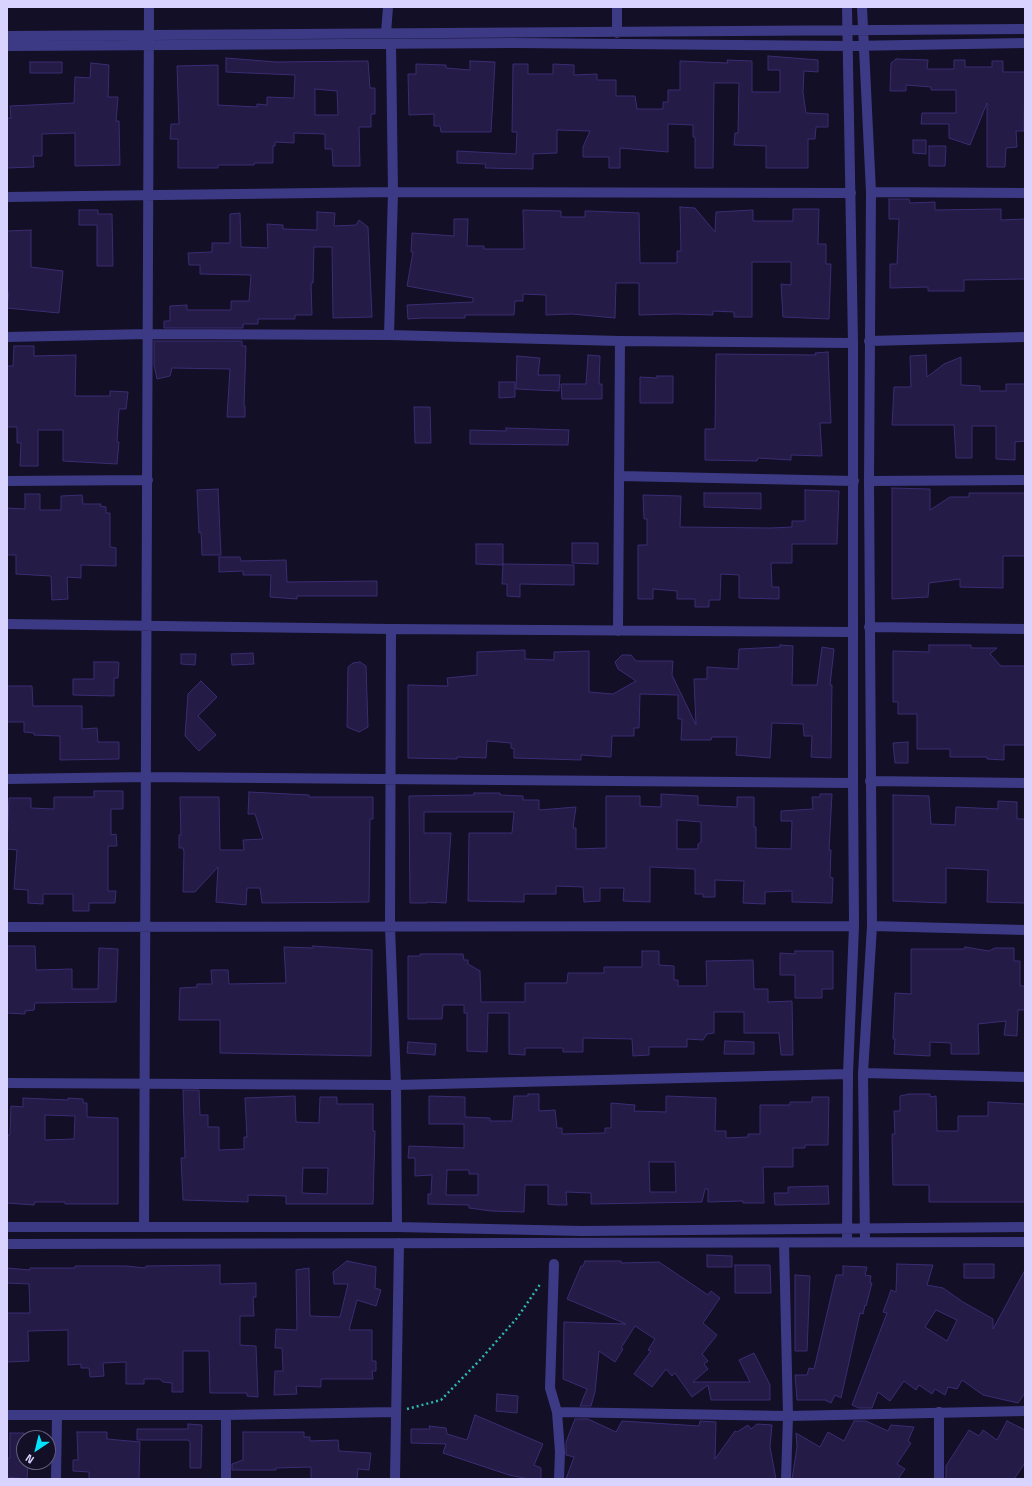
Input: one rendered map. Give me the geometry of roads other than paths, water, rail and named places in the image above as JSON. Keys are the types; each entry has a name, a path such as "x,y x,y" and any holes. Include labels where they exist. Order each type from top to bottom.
{"street":[{"path":"144,1227 146,1083 144,926 148,480 149,7"},
{"path":"386,33 388,7"},
{"path":"617,7 617,33"},
{"path":"847,7 847,31 849,46 854,481 852,632 854,926 848,1074 847,1241"},
{"path":"862,7 871,192 869,481 872,926 863,1073 865,1241"},
{"path":"7,46 386,33 617,33 1025,29"},
{"path":"7,36 391,45 514,43 849,46 1025,43"},
{"path":"389,335 393,192 391,45"},
{"path":"7,197 393,192 851,193"},
{"path":"871,192 1025,193"},
{"path":"7,337 148,334 389,335 620,341 853,343"},
{"path":"870,341 1025,336"},
{"path":"618,631 620,341"},
{"path":"620,476 854,481"},
{"path":"7,481 148,480"},
{"path":"869,481 1025,480"},
{"path":"7,624 391,630 852,632"},
{"path":"870,627 1025,629"},
{"path":"391,630 390,927 396,1085 397,1227"},
{"path":"7,779 146,777 853,782"},
{"path":"870,782 1025,783"},
{"path":"7,927 854,926"},
{"path":"872,926 1025,930"},
{"path":"863,1073 1025,1077"},
{"path":"7,1083 396,1085 848,1074"},
{"path":"7,1227 397,1227 582,1231 1025,1228"},
{"path":"7,1244 784,1243 847,1241 1025,1242"},
{"path":"395,1479 399,1243"},
{"path":"784,1243 788,1416 786,1479"},
{"path":"554,1264 550,1388 557,1412 560,1452 559,1479"},
{"path":"557,1412 788,1416 1025,1410"},
{"path":"7,1415 226,1415 395,1412"},
{"path":"939,1412 939,1479"},
{"path":"56,1479 57,1415"},
{"path":"226,1415 226,1479"}]}
